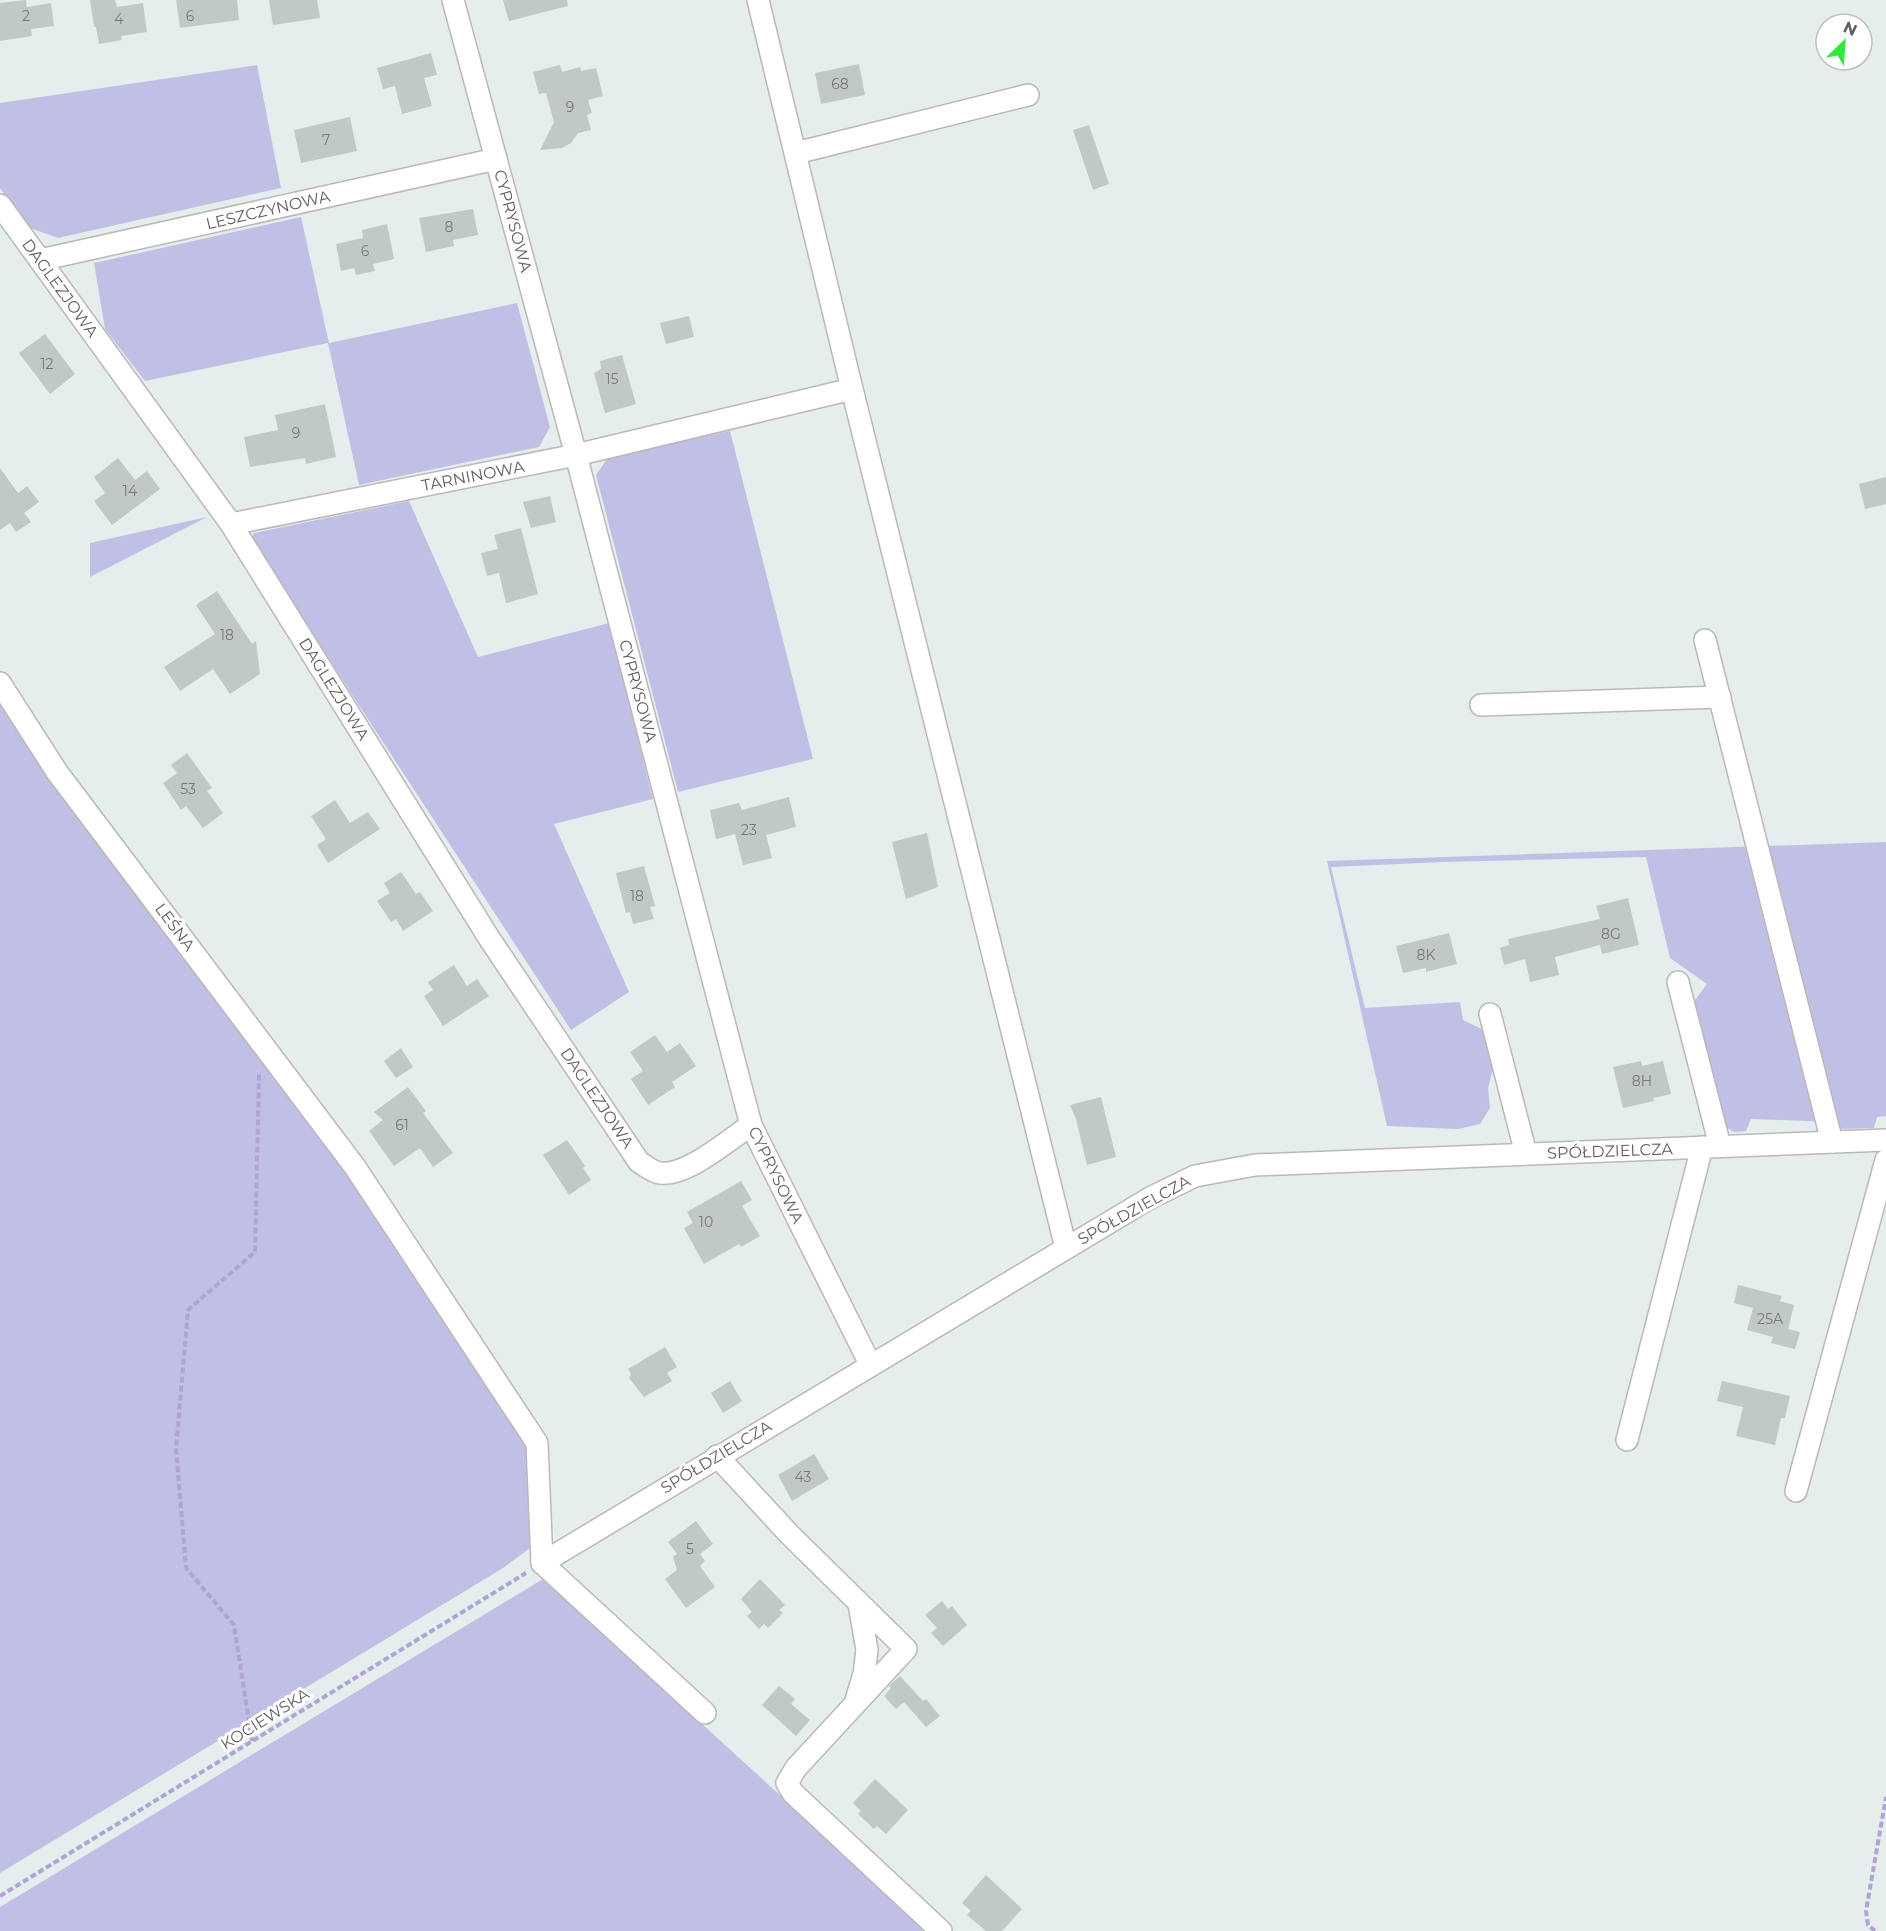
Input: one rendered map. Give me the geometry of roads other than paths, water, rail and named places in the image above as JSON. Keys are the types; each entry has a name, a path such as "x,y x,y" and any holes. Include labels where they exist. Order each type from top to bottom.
{"street":[{"name":"CYPRYSOWA","path":"453,0 576,455 751,1125 870,1364"},
{"path":"758,0 852,389 1066,1248"},
{"path":"796,153 1028,95"},
{"name":"LESZCZYNOWA","path":"40,260 496,159"},
{"name":"DAGLEZJOWA","path":"0,205 231,524 489,938 639,1162 662,1173 679,1170 697,1161 751,1125"},
{"name":"TARNINOWA","path":"231,524 576,455 852,389"},
{"path":"1705,640 1832,1142"},
{"name":"LEŚNA","path":"0,683 57,772 355,1167 537,1443 542,1563"},
{"path":"1481,705 1720,697"},
{"path":"1627,1440 1711,1147 1677,982"},
{"path":"1490,1014 1526,1154"},
{"name":"SPÓŁDZIELCZA","path":"542,1563 870,1364 1175,1184 1210,1172 1255,1165 1886,1140"},
{"path":"1797,1491 1886,1160"},
{"path":"717,1456 782,1527 906,1649 796,1768 787,1783 789,1789 941,1931"},
{"path":"542,1563 705,1713"},
{"path":"855,1705 864,1674 867,1650 859,1604"}]}
